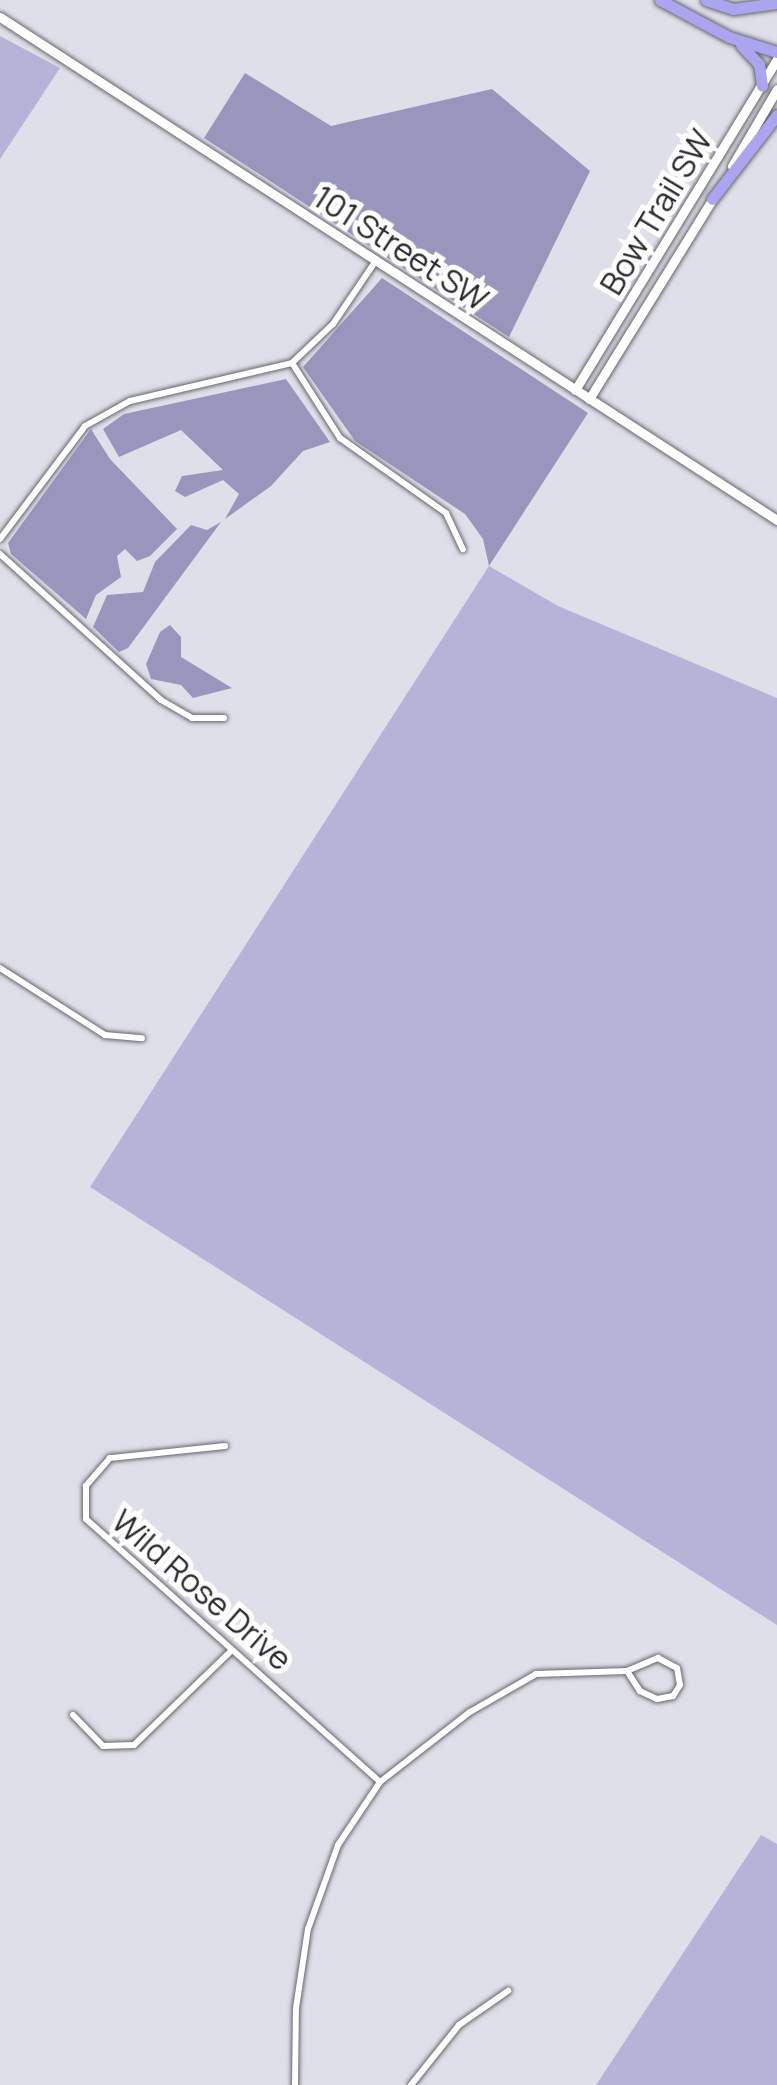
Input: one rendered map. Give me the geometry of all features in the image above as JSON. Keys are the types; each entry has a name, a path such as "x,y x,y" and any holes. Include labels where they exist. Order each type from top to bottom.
{"highway":[{"path":"660,0 754,55 762,86"},
{"path":"706,0 733,9 777,3"},
{"path":"729,37 777,55"},
{"path":"712,199 777,115"}],"street":[{"name":"101 Street SW","path":"0,17 777,520"},
{"name":"Bow Trail SW","path":"575,390 762,86 777,55"},
{"name":"Bow Trail SW","path":"590,398 777,89"},
{"path":"0,539 65,446 97,418 148,396 292,363 333,324 375,262"},
{"path":"292,363 340,438 446,513 463,549"},
{"path":"0,554 161,700 192,718 224,718"},
{"path":"0,968 106,1035 142,1038"},
{"name":"Wild Rose Drive","path":"225,1446 110,1458 91,1476 83,1508 100,1537 380,1782"},
{"path":"73,1715 103,1746 134,1746 232,1650"},
{"path":"295,2085 296,2008 308,1929 338,1845 380,1782 514,1683 555,1669 627,1671 662,1659 677,1668 680,1685 673,1696 657,1699 640,1691 627,1671"},
{"path":"412,2085 460,2025 508,1991"}],"shaded area":[{"path":"0,36 60,68 0,159"},
{"path":"245,73 331,126 492,89 590,171 509,337 204,138"},
{"path":"382,278 588,413 489,566 483,539 465,514 355,441 303,367"},
{"path":"286,379 330,442 303,451 271,486 225,519 239,494 223,480 185,497 175,491 182,476 223,470 181,430 119,457 103,429 124,414"},
{"path":"91,429 110,459 177,529 150,556 137,561 125,549 117,556 121,577 96,595 86,619 11,554 8,543"},
{"path":"221,522 128,648 119,652 93,627 107,595 143,592 155,562 191,525 207,530"},
{"path":"489,566 558,606 777,698 777,1625 90,1187"},
{"path":"170,625 181,637 181,657 232,688 193,698 181,685 151,679 146,664 160,632"},
{"path":"761,1835 777,1844 777,2085 596,2085"}]}
